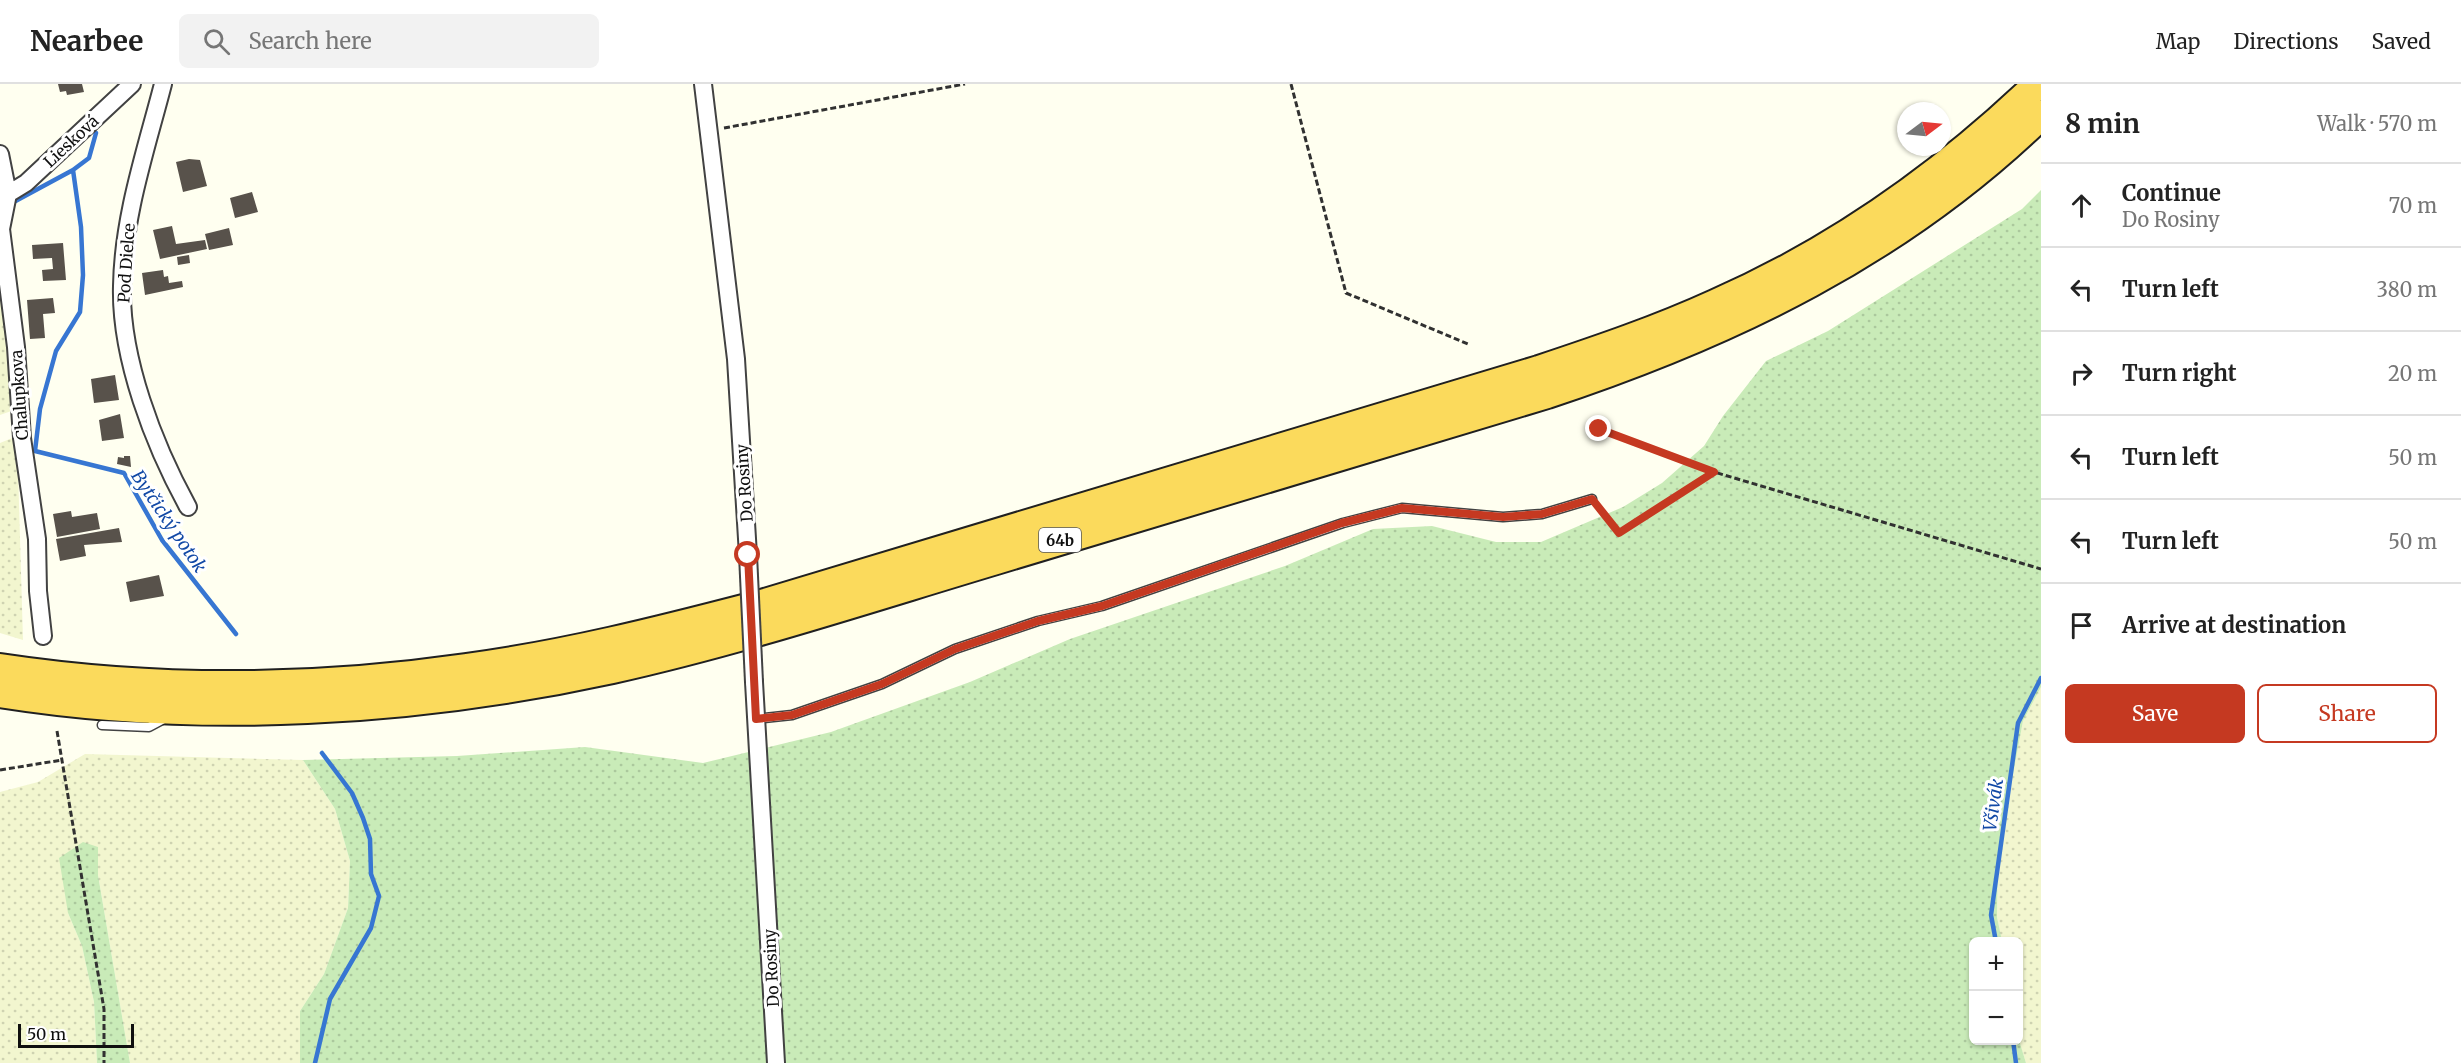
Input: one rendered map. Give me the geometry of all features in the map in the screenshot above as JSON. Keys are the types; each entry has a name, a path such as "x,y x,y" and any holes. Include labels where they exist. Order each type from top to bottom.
{"highway":[{"name":"64b","path":"0,668 114,680 186,684 278,683 402,676 536,657 663,630 755,606 1539,370 1660,327 1773,276 1875,215 1928,178 2000,120 2038,84"},
{"name":"64b","path":"10,697 183,709 283,709 404,701 504,688 609,669 761,631 1547,394 1668,351 1727,326 1840,268 1940,201 2012,144 2041,115"}],"street":[{"name":"Liesková","path":"8,194 26,183 132,84"},
{"name":"Pod Dielce","path":"163,84 131,204 122,287 124,332 138,387 167,469 188,507"},
{"name":"Do Rosiny","path":"703,84 736,359 776,1063"},
{"name":"Chalupkova","path":"0,154 8,194 1,230 16,347 22,438 37,538 38,591 43,636"}],"lane":[{"path":"756,719 792,715 882,684 955,649 1038,621 1102,606 1342,523 1402,508 1503,517 1542,514 1592,499"},
{"path":"102,724 148,727 183,709"}],"path":[{"path":"707,130 965,84"},
{"path":"1292,84 1346,293 1468,344"},
{"path":"1599,429 1714,472 2041,569"},
{"path":"1592,499 1619,533 1714,472"},
{"path":"57,731 105,1009 104,1063"},
{"path":"0,770 62,760"}],"green space":[{"path":"2041,190 2041,687 2023,721 1998,855 1997,917 2001,937 1969,937 1969,1045 2021,1045 2026,1063 300,1063 300,1011 324,974 348,908 350,861 335,809 303,760 457,756 585,747 703,763 831,732 970,682 1070,639 1285,566 1373,529 1432,526 1496,542 1541,542 1623,507 1662,483 1704,446 1723,416 1766,361 1828,331 2022,209"},
{"path":"0,249 14,410 0,415"},
{"path":"17,436 23,640 0,633 0,443"},
{"path":"2041,687 2041,1063 2026,1063 2020,1045 2023,1045 2023,937 2001,937 1997,917 1998,855 2023,721"},
{"path":"85,754 303,760 335,809 350,861 348,908 324,974 300,1011 300,1063 130,1063 98,875 98,847 68,913 82,946 94,1002 97,1063 0,1063 0,792 38,782"},
{"path":"83,842 98,847 98,875 130,1063 97,1063 94,1002 82,946 68,913 59,858"}],"building":[{"path":"58,84 82,84 84,92 67,95 66,91 60,92"},
{"path":"189,159 200,160 207,186 183,192 176,162"},
{"path":"252,192 258,212 235,218 230,198"},
{"path":"172,226 176,244 205,240 207,249 160,259 153,230"},
{"path":"229,228 233,245 209,250 205,234"},
{"path":"63,243 66,280 43,281 42,270 53,269 52,258 33,259 32,245"},
{"path":"189,255 190,263 178,265 177,257"},
{"path":"163,270 164,277 168,276 169,283 182,281 183,287 145,295 142,273"},
{"path":"53,298 55,313 43,314 45,338 30,339 27,300"},
{"path":"115,375 119,400 94,403 91,379"},
{"path":"120,414 124,438 102,441 99,420"},
{"path":"124,456 130,456 131,467 117,464 118,457 124,458"},
{"path":"71,511 72,517 97,513 100,529 57,537 53,514"},
{"path":"119,528 122,542 84,545 86,556 60,561 56,539"},
{"path":"159,575 164,596 130,602 126,582"}],"waterway":[{"name":"Bytčický potok","path":"96,133 89,158 73,170 81,227 83,275 80,312 56,351 40,409 35,451 124,473 162,540 236,634"},
{"path":"10,204 73,170"},
{"name":"Všivák","path":"1995,937 1991,915 2018,723 2041,678"},
{"name":"Bytčický potok","path":"315,1063 330,999 371,928 379,896 371,874 370,839 363,818 352,793 322,753"},
{"name":"Všivák","path":"2014,1045 2016,1063"}],"route":[{"path":"748,555 756,719 792,715 882,684 955,649 1038,621 1102,606 1342,523 1402,508 1503,517 1542,514 1592,499 1619,533 1714,472 1599,429"}]}
